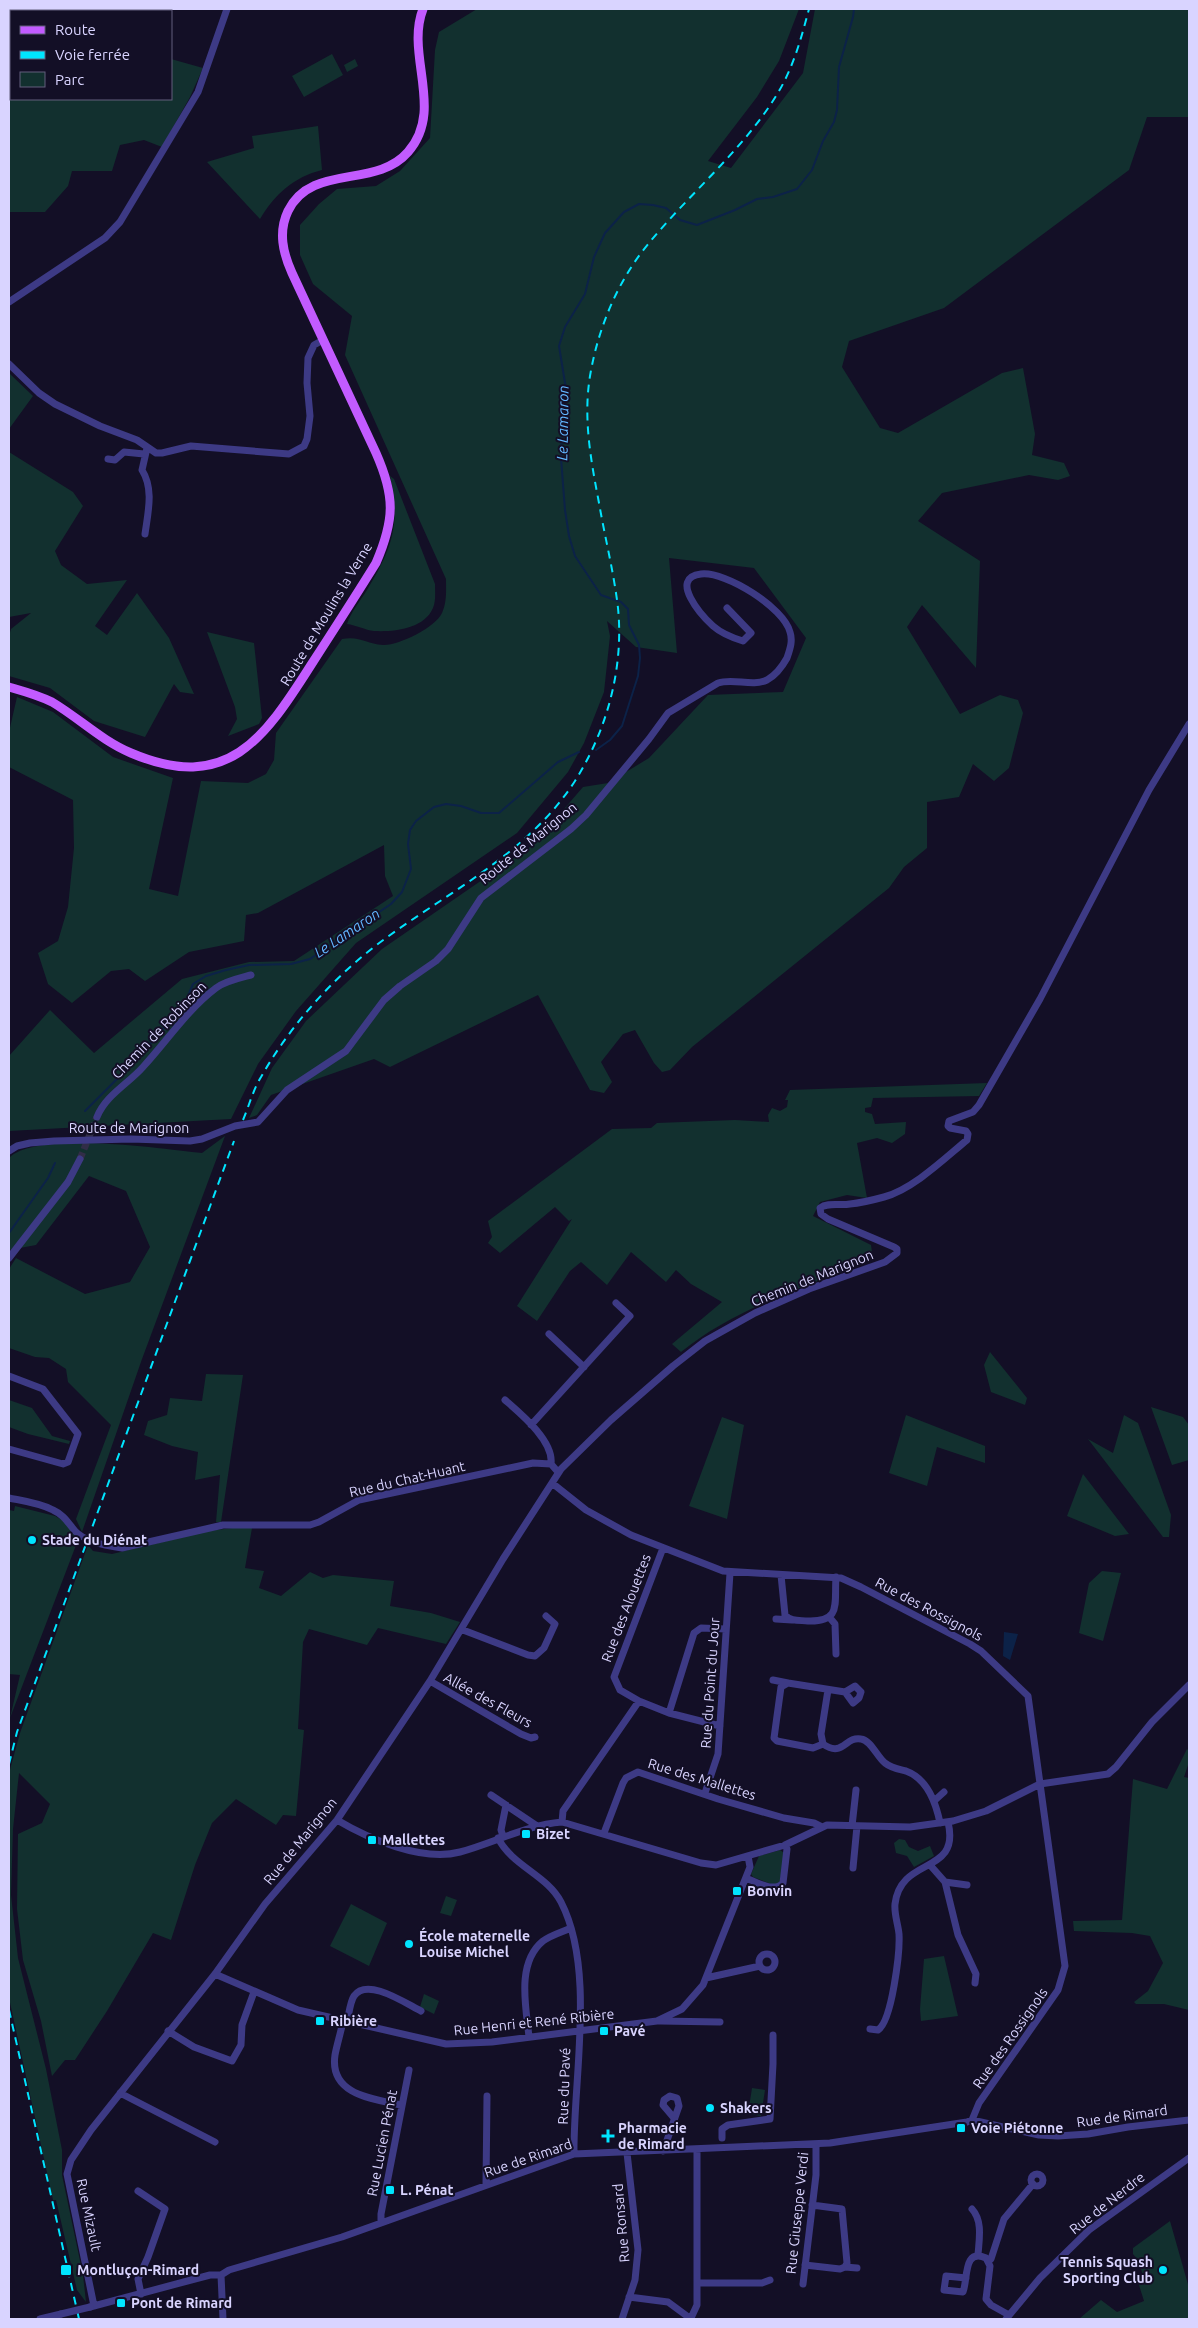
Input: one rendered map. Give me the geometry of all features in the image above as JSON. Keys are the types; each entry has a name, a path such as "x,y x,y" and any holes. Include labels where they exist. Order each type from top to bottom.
{"main road":[{"path":"421,60 418,31 423,9"},
{"path":"421,60 422,34 428,9"},
{"name":"Route de Moulins la Verne","path":"9,687 50,701 112,744 152,762 170,766 191,767 210,765 240,753 255,742 285,706 376,563 390,527 390,496 382,467 292,274 284,251 282,238 283,224 288,210 306,190 330,180 380,171 395,164 410,150 418,136 424,114 425,93 421,60"}],"street":[{"path":"9,302 113,230 126,214 198,92 227,9"},
{"path":"108,459 115,460 124,452 145,451 162,453 191,446 289,454 297,451 304,446 310,430 306,383 308,358 314,345 323,340"},
{"path":"9,364 39,393 55,404 100,426 137,440 145,451 142,470 148,479 150,504 145,534"},
{"name":"Route de Marignon","path":"9,1151 17,1146 30,1143 54,1141 131,1139 190,1141 202,1139 235,1126 258,1122 287,1090 346,1052 384,1000 400,986 436,961 448,949 481,898 487,892 571,829 586,815 650,738 668,713 718,683 726,680 757,682 766,680 783,666 792,641 785,621 774,610 753,593 723,579 702,574 693,577 688,583 687,592 690,599 713,626 743,641 751,632 727,608"},
{"name":"Chemin de Marignon","path":"558,1472 611,1420 705,1341 755,1313 809,1289 892,1258 897,1253 894,1247 828,1219 821,1214 820,1208 824,1205 850,1204 886,1196 898,1191 967,1140 968,1134 966,1131 950,1128 948,1126 949,1121 973,1112 979,1105 1040,999 1149,790 1189,724"},
{"name":"Chemin de Robinson","path":"97,1117 104,1104 142,1068 206,997 217,987 251,974"},
{"path":"9,1258 68,1182 80,1159"},
{"path":"531,1425 630,1316 616,1303"},
{"path":"549,1334 584,1367"},
{"path":"9,1376 43,1389 78,1434 68,1462 63,1464 9,1449"},
{"path":"505,1400 531,1425 547,1444 551,1452 551,1464 558,1472"},
{"name":"Rue du Chat-Huant","path":"9,1498 38,1504 53,1510 64,1516 79,1535 109,1547 122,1548 223,1525 310,1525 359,1500 533,1463 544,1462 551,1464"},
{"name":"Rue de Marignon","path":"72,2160 91,2130 215,1974 265,1904 337,1820 430,1681 558,1472"},
{"name":"Rue des Rossignols","path":"552,1483 586,1510 631,1535 730,1573 836,1577 861,1586 970,1644 1028,1696 1058,1906 1064,1966 1063,1978 1051,2000 979,2103 972,2120"},
{"name":"Rue des Alouettes","path":"663,1548 614,1677 620,1690 639,1701 669,1713 720,1726"},
{"name":"Rue du Point du Jour","path":"705,1794 718,1754 730,1573"},
{"path":"781,1575 783,1609 785,1615 792,1620"},
{"path":"776,1619 821,1621 830,1618 834,1612 836,1577"},
{"path":"462,1630 535,1656 544,1648 555,1624 546,1616"},
{"path":"830,1618 835,1624 836,1654"},
{"path":"669,1713 694,1633 701,1628 726,1629"},
{"path":"773,1680 846,1692"},
{"name":"Allée des Fleurs","path":"430,1681 521,1734 531,1738 535,1736"},
{"path":"788,1683 781,1687 774,1738 777,1741 813,1748 823,1744 833,1749 838,1749 854,1739 864,1739 886,1764 908,1772 918,1779 934,1801 950,1837 944,1854 930,1865 905,1879 896,1896 895,1910 899,1935 895,1977 884,2022 878,2030 870,2029"},
{"name":"Rue des Mallettes","path":"604,1833 623,1784 632,1774 644,1773 784,1818 814,1823 822,1827 833,1825 900,1828 944,1822 986,1811 1040,1784 1108,1774 1116,1767 1152,1722 1189,1685"},
{"path":"823,1744 821,1734 828,1690"},
{"path":"562,1822 563,1811 639,1701"},
{"path":"853,1868 856,1790"},
{"path":"934,1801 944,1792"},
{"path":"491,1795 537,1826"},
{"path":"500,1837 506,1805"},
{"path":"337,1820 406,1850 427,1855 460,1852 537,1826 562,1822 709,1865 716,1865 785,1845 822,1827"},
{"name":"Rue du Pavé","path":"500,1837 510,1854 546,1885 560,1901 571,1928 579,1967 579,2030 574,2154"},
{"path":"746,1878 773,1888 780,1886 783,1883 787,1850 785,1845"},
{"name":"Rue Henri et René Ribière","path":"215,1974 298,2010 446,2044 476,2044 657,2020 670,2016 682,2009 699,1992 750,1867 748,1856"},
{"path":"930,1865 945,1882 953,1921 976,1974 975,1983"},
{"path":"945,1882 967,1885"},
{"path":"529,2036 524,1992 529,1964 542,1942 571,1928"},
{"path":"706,1978 760,1966"},
{"path":"401,2105 362,2097 349,2091 340,2081 335,2069 335,2057 353,1998 360,1990 374,1988 421,2011"},
{"path":"168,2031 194,2047 232,2061 241,2044 242,2025 254,1992"},
{"path":"682,2009 691,2022"},
{"name":"Rue Henri et René Ribière","path":"657,2020 720,2022"},
{"path":"722,2138 722,2129 728,2125 770,2119 774,2064 773,2035"},
{"name":"Rue Lucien Pénat","path":"381,2222 401,2105 409,2070"},
{"path":"120,2093 215,2142"},
{"path":"486,2185 487,2096"},
{"path":"663,2151 674,2118"},
{"name":"Rue de Rimard","path":"40,2319 210,2275 221,2275 236,2268 342,2236 574,2154 816,2144 872,2138 972,2120 983,2120 1039,2135 1058,2136 1088,2134 1189,2120"},
{"name":"Rue Giuseppe Verdi","path":"803,2284 812,2205 816,2144"},
{"path":"629,2297 668,2302 691,2319 697,2305 698,2149"},
{"name":"Rue Ronsard","path":"622,2319 638,2265 627,2153"},
{"name":"Rue de Nerdre","path":"1008,2317 1040,2278 1089,2230 1189,2158"},
{"name":"Rue Mizault","path":"72,2160 67,2174 92,2307"},
{"path":"988,2261 992,2259 1004,2219 1033,2184"},
{"path":"138,2191 165,2210 138,2279 141,2294"},
{"path":"812,2205 842,2209 847,2263 845,2267"},
{"path":"972,2209 977,2214 979,2225 978,2255"},
{"path":"966,2278 968,2263 974,2256 978,2255 986,2258 990,2266 986,2299 1008,2317"},
{"path":"805,2265 840,2269 845,2267 857,2268"},
{"path":"221,2275 223,2319"},
{"path":"697,2283 762,2283 770,2280"}],"green space":[{"path":"9,9 172,9 10,10 10,100 172,100 172,59 203,68 190,97 162,147 144,140 120,145 112,171 72,171 68,186 45,212 9,212"},
{"path":"477,9 799,9 779,61 757,97 708,161 731,168 803,73 815,9 1189,9 1189,117 1147,117 1129,170 944,308 849,341 842,367 880,428 898,433 1002,373 1023,368 1035,434 1032,455 1064,463 1070,476 1058,480 1029,475 942,493 918,521 980,561 976,668 922,605 907,627 960,714 1000,695 1018,700 1023,713 1009,768 994,781 973,764 959,797 927,802 927,848 904,867 889,888 692,1047 670,1070 662,1072 654,1063 635,1030 623,1034 601,1062 612,1082 604,1093 590,1090 538,995 390,1067 374,1059 271,1095 257,1115 249,1118 272,1068 306,1021 382,949 533,845 583,787 608,783 649,758 708,695 783,692 806,638 754,568 669,558 677,653 636,647 607,621 610,636 604,692 584,743 568,772 517,833 356,943 296,1011 258,1064 231,1119 9,1131 9,1056 50,1010 94,1053 182,979 249,962 294,961 393,896 385,876 384,845 258,913 246,915 244,941 189,952 145,981 129,969 111,971 72,1003 48,984 38,953 58,941 68,907 74,848 73,800 9,767 9,732 17,697 53,712 113,757 173,778 149,889 178,896 201,781 248,783 266,774 274,760 276,733 342,639 359,639 383,645 398,642 425,630 442,613 445,601 446,579 345,355 352,316 313,284 300,255 300,225 319,204 337,189 376,186 400,171 430,138 435,50 439,32"},
{"path":"332,54 343,75 304,97 292,76"},
{"path":"355,59 358,66 347,72 344,65"},
{"path":"318,126 322,170 303,177 286,188 272,202 260,219 207,162 254,148 252,136"},
{"path":"9,373 33,396 9,429"},
{"path":"9,452 73,492 83,506 55,551 61,565 87,584 127,580 95,626 107,635 137,593 169,638 194,694 180,692 174,684 145,737 94,721 50,688 9,676 9,636 11,629 31,613 9,617"},
{"path":"390,476 394,479 435,584 435,599 429,615 416,625 399,630 374,631 347,624 383,562 392,536 395,508"},
{"path":"207,632 254,643 262,718 259,724 228,736 237,719 235,707"},
{"path":"987,1083 979,1096 873,1098 871,1107 865,1108 865,1112 872,1114 875,1124 906,1122 905,1134 892,1143 877,1138 857,1143 867,1198 847,1195 820,1202 813,1216 871,1245 873,1259 749,1310 702,1336 681,1352 672,1344 722,1302 691,1284 676,1270 666,1282 631,1252 607,1285 581,1262 570,1271 537,1321 517,1306 572,1219 569,1221 555,1207 500,1253 488,1243 492,1237 488,1221 612,1129 651,1128 657,1123 735,1120 769,1122 768,1115 772,1108 780,1111 787,1107 788,1100 785,1100 790,1090"},
{"path":"225,1136 142,1359 82,1532 76,1519 111,1425 68,1382 66,1369 49,1358 35,1357 9,1348 9,1269 16,1258 85,1294 130,1282 150,1247 126,1191 89,1176 36,1245 9,1250 9,1158 23,1150 45,1145 72,1143 131,1145 202,1153"},
{"path":"990,1352 1027,1398 1025,1405 991,1392 984,1365"},
{"path":"206,1374 243,1375 221,1522 216,1522 220,1475 195,1480 198,1452 172,1446 144,1435 148,1421 167,1415 170,1398 202,1401"},
{"path":"9,1400 32,1408 52,1436 70,1441 69,1444 28,1434 9,1427"},
{"path":"1151,1407 1183,1417 1189,1425 1189,1460 1172,1465"},
{"path":"906,1415 985,1446 985,1463 937,1447 927,1486 889,1473"},
{"path":"1124,1415 1138,1423 1171,1515 1169,1537 1163,1537 1088,1439 1113,1453"},
{"path":"722,1417 744,1425 727,1519 689,1506"},
{"path":"1083,1474 1129,1534 1115,1536 1067,1516"},
{"path":"15,1506 55,1516 64,1521 78,1540 10,1718 20,1675 9,1674 9,1510 14,1511"},
{"path":"252,1528 245,1568 264,1571 259,1588 281,1596 310,1572 323,1578 333,1575 394,1581 390,1606 431,1613 460,1622 446,1644 378,1628 367,1645 309,1629 303,1642 298,1729 304,1730 296,1816 283,1815 276,1825 236,1799 212,1823 195,1865 171,1940 153,1933 107,2011 75,2060 65,2060 52,2076 41,2021 23,1960 17,1909 18,1834 42,1823 50,1804 19,1773 13,1829 11,1895 18,1958 46,2069 62,2150 62,2175 83,2275 86,2302 77,2290 56,2200 53,2200 9,1998 9,1773 20,1733 88,1545 93,1551 112,1554 208,1531"},
{"path":"1102,1571 1121,1573 1103,1641 1079,1633 1089,1583"},
{"path":"1187,1749 1189,1751 1189,1762 1184,1777 1189,1778 1189,2010 1164,2004 1136,2004 1134,2002 1148,1991 1163,1963 1150,1936 1132,1933 1074,1931 1073,1921 1122,1920 1133,1779 1167,1789"},
{"path":"899,1839 905,1840 909,1847 918,1851 930,1846 934,1856 914,1867 907,1856 896,1853 894,1843"},
{"path":"780,1850 784,1853 780,1882 774,1885 753,1877 751,1874 759,1856"},
{"path":"446,1896 457,1900 451,1916 440,1913"},
{"path":"351,1904 387,1923 369,1966 330,1946"},
{"path":"944,1956 958,2016 921,2021 920,2009 924,1959"},
{"path":"424,1994 439,2001 434,2014 420,2007"},
{"path":"752,2088 765,2090 761,2116 748,2114"},
{"name":"Tennis Squash Sporting Club","path":"1170,2221 1189,2288 1189,2319 1079,2319 1101,2300 1117,2312 1144,2301 1138,2282 1144,2280 1139,2261 1133,2254 1133,2248"}],"water":[{"path":"1004,1632 1018,1634 1010,1660 1003,1656"}],"waterway":[{"name":"Le Lamaron","path":"596,750 610,740 622,726 638,676 640,658 639,645 629,625 628,609 621,602 601,595 575,556 569,536 561,458 566,389 559,346 565,327 585,294 594,257 605,233 624,212 639,204 653,205 666,208 680,220 697,225 757,199 773,197 797,189 812,170 823,141 834,122 837,110 839,67 854,9"},
{"name":"Le Lamaron","path":"85,1111 139,1057 185,1003 193,984 206,976 249,965 291,964 310,959 391,904 402,892 411,869 408,844 410,830 416,821 434,807 446,804 461,806 481,813 499,813 558,762 579,752"},
{"name":"Le Lamaron","path":"9,1233 48,1178 55,1163"}],"tunnel":[{"path":"80,1159 97,1117"}],"railway":[{"path":"243,1120 256,1087 273,1057 301,1019 332,984 386,938 488,868 535,829 575,781 586,761 596,741 611,698 618,653 619,631 618,608 612,569 601,516 589,440 588,392 598,340 611,305 638,257 748,135 776,96 792,65 809,9"},
{"path":"9,1764 17,1732 234,1141"},
{"path":"9,2010 79,2319"}],"place":[{"name":"Stade du Diénat","path":"32,1540"},
{"name":"Bizet","path":"526,1834"},
{"name":"Mallettes","path":"372,1840"},
{"name":"Bonvin","path":"737,1891"},
{"name":"École maternelle Louise Michel","path":"409,1944"},
{"name":"Ribière","path":"320,2021"},
{"name":"Pavé","path":"604,2031"},
{"name":"Shakers","path":"710,2108"},
{"name":"Voie Piétonne","path":"961,2128"},
{"name":"Pharmacie de Rimard","path":"608,2136"},
{"name":"L. Pénat","path":"390,2190"},
{"name":"Montluçon-Rimard","path":"66,2270"},
{"name":"Tennis Squash Sporting Club","path":"1163,2270"},
{"name":"Pont de Rimard","path":"121,2303"}]}
